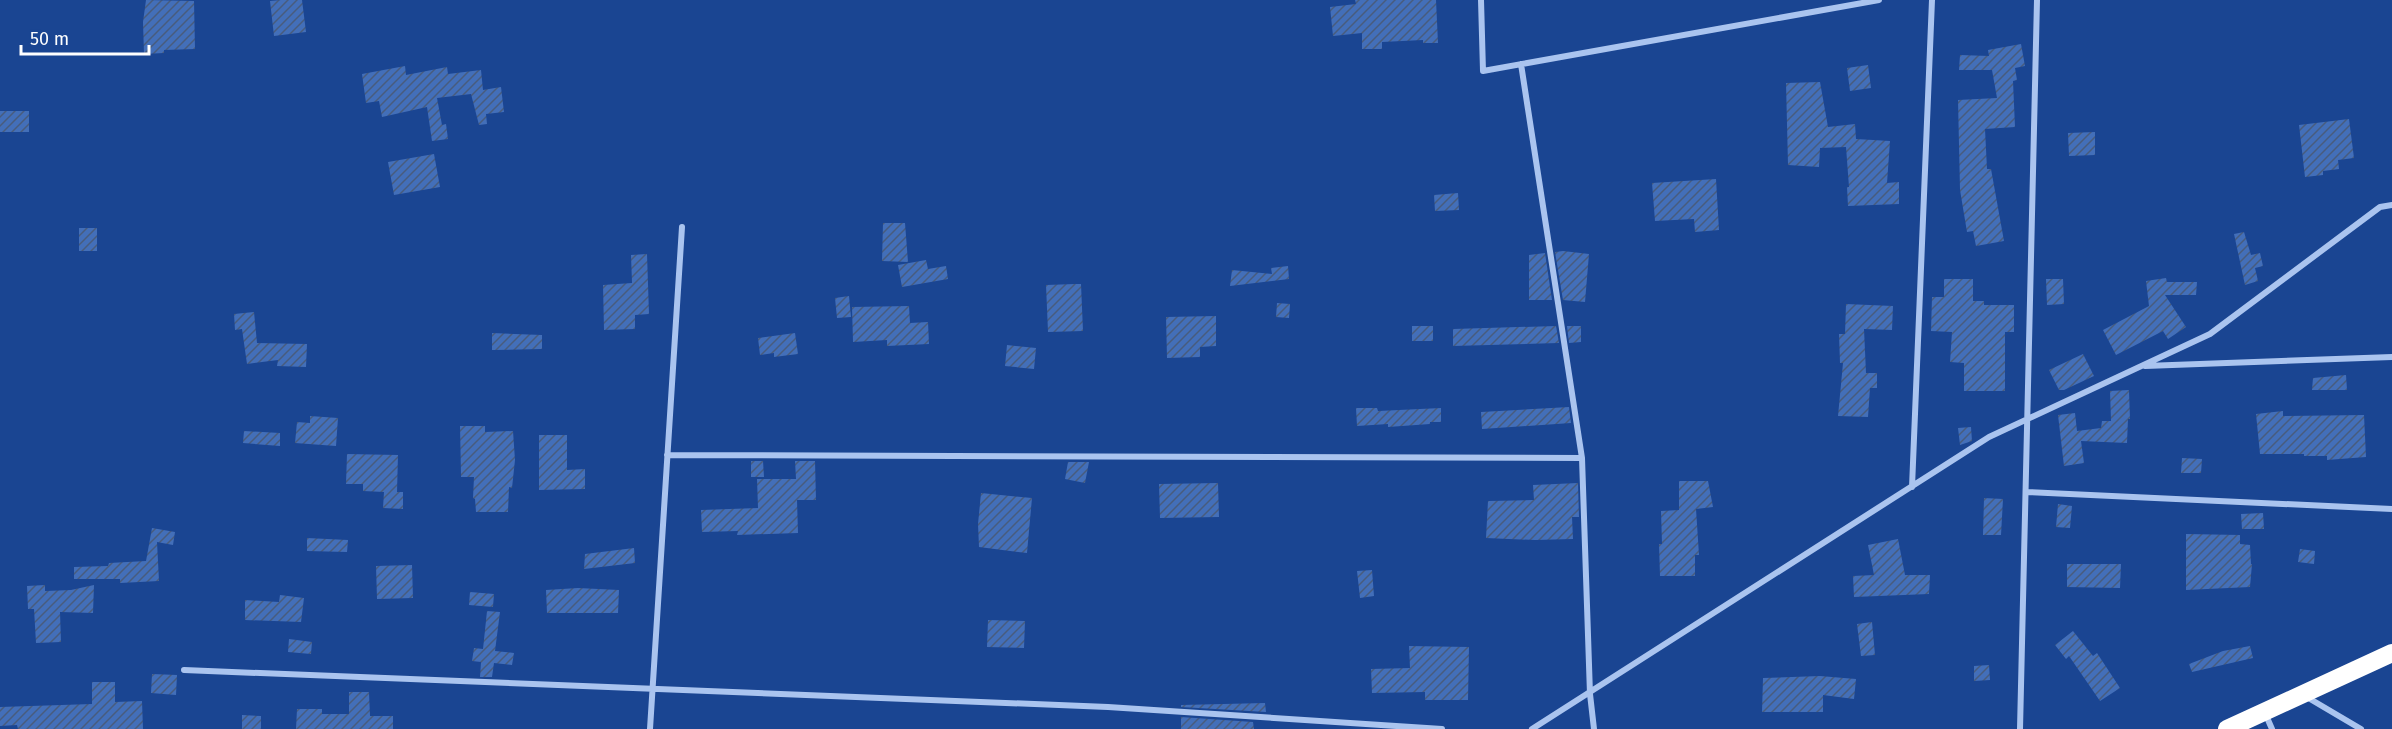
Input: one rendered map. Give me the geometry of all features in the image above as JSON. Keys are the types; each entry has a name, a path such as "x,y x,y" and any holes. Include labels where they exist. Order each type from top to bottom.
{"highway":[{"path":"2227,729 2392,653"}],"street":[{"path":"1481,0 1483,71 1879,0"},
{"path":"1912,487 1932,0"},
{"path":"2020,729 2037,0"},
{"path":"1521,64 1582,458 1590,693 1594,729"},
{"path":"1532,729 1989,437 2210,334 2380,207 2392,206"},
{"path":"650,729 682,226"},
{"path":"2141,366 2392,357"},
{"path":"668,455 1582,458"},
{"path":"2026,492 2392,509"},
{"path":"184,670 1108,707 1442,729"},
{"path":"2301,694 2361,729"},
{"path":"2264,711 2272,729"}],"building":[{"path":"146,0 194,1 195,49 164,50 164,53 144,54 143,22"},
{"path":"302,0 306,32 274,36 270,1"},
{"path":"1355,0 1436,0 1438,43 1423,43 1423,40 1382,42 1382,49 1362,49 1362,33 1333,36 1330,7 1356,4"},
{"path":"2021,44 2025,66 2015,68 2017,80 2013,81 2015,127 1985,129 1987,169 1991,169 2004,241 1976,246 1973,231 1967,232 1960,190 1958,100 1997,98 1992,70 1959,70 1960,55 1989,56 1988,50"},
{"path":"1868,65 1871,88 1850,91 1847,68"},
{"path":"405,66 406,75 447,67 448,74 481,70 483,90 501,87 504,112 486,114 487,124 479,125 471,94 437,98 442,125 446,124 448,139 432,141 427,107 382,117 379,101 366,103 362,74"},
{"path":"1820,82 1828,127 1855,124 1856,139 1890,141 1887,183 1899,182 1899,204 1848,206 1846,147 1820,148 1819,167 1788,165 1786,83"},
{"path":"0,111 29,111 29,132 0,132"},
{"path":"2349,119 2354,158 2338,160 2339,169 2323,171 2323,175 2305,177 2299,125"},
{"path":"2095,132 2095,155 2069,156 2068,133"},
{"path":"434,154 440,187 394,195 388,162"},
{"path":"1716,179 1719,230 1695,232 1694,219 1655,221 1652,183"},
{"path":"1458,193 1459,210 1435,211 1434,195"},
{"path":"883,223 905,223 908,262 882,261"},
{"path":"79,228 97,228 97,251 79,251"},
{"path":"2244,232 2251,255 2260,253 2263,266 2255,268 2258,281 2245,285 2234,234"},
{"path":"1555,252 1589,254 1585,302 1563,300"},
{"path":"1545,253 1552,300 1529,300 1529,255"},
{"path":"647,254 649,314 635,315 635,329 604,330 603,285 632,283 631,255"},
{"path":"926,260 928,269 946,266 948,279 902,287 898,265"},
{"path":"1288,266 1289,279 1230,286 1232,270 1272,274 1271,268"},
{"path":"2166,278 2167,282 2197,282 2196,295 2165,295 2186,327 2168,339 2163,331 2116,355 2103,330 2149,306 2146,281"},
{"path":"1944,279 1973,279 1973,301 1984,301 1984,305 2014,305 2014,332 2005,332 2005,391 1964,391 1964,363 1950,362 1952,332 1931,331 1932,297 1944,297"},
{"path":"2046,279 2063,279 2064,304 2047,305"},
{"path":"1081,284 1083,331 1048,332 1046,285"},
{"path":"849,296 851,317 837,318 835,298"},
{"path":"1277,303 1290,304 1289,318 1276,317"},
{"path":"1846,304 1893,306 1892,330 1864,329 1866,373 1877,373 1877,388 1870,388 1868,417 1838,416 1843,363 1840,363 1839,334 1845,334"},
{"path":"909,306 910,323 928,322 929,344 887,346 887,340 853,342 852,307"},
{"path":"254,312 257,343 307,344 306,367 277,366 278,360 247,364 242,329 235,330 234,314"},
{"path":"1216,316 1216,346 1200,347 1200,357 1167,358 1166,317"},
{"path":"1412,326 1433,326 1433,341 1412,341"},
{"path":"1556,326 1559,343 1453,346 1453,329"},
{"path":"1567,326 1581,326 1581,342 1569,343"},
{"path":"492,333 542,335 542,349 492,350"},
{"path":"795,333 798,354 774,357 774,353 760,355 758,338"},
{"path":"1007,345 1036,348 1034,369 1005,366"},
{"path":"2083,354 2094,376 2064,390 2059,390 2049,370"},
{"path":"2346,375 2347,390 2312,390 2313,378"},
{"path":"2129,390 2130,419 2128,419 2127,443 2081,441 2084,463 2064,466 2058,415 2075,413 2077,431 2101,428 2102,421 2111,421 2110,391"},
{"path":"1569,407 1571,423 1482,429 1481,412"},
{"path":"1356,408 1377,408 1378,411 1441,408 1441,422 1388,427 1388,424 1357,426"},
{"path":"2283,411 2283,416 2364,415 2366,457 2327,460 2327,456 2260,454 2256,414"},
{"path":"310,416 338,418 336,446 295,443 297,422 310,423"},
{"path":"460,426 485,426 485,432 513,431 515,460 512,488 509,487 508,512 476,512 473,498 474,477 461,477"},
{"path":"1971,427 1972,441 1960,445 1958,428"},
{"path":"244,431 280,433 280,446 243,443"},
{"path":"539,435 567,435 567,470 585,469 585,489 539,490"},
{"path":"347,454 398,455 397,492 403,492 403,509 383,508 384,492 363,491 363,484 346,484"},
{"path":"2182,458 2202,459 2201,473 2181,473"},
{"path":"751,461 763,461 764,477 751,477"},
{"path":"795,461 815,461 816,500 797,500 798,533 737,535 738,531 702,532 701,510 758,508 757,479 796,479"},
{"path":"1068,462 1089,462 1085,483 1065,479"},
{"path":"1679,481 1708,481 1713,507 1696,509 1699,555 1695,555 1695,576 1660,576 1661,511 1679,510"},
{"path":"1218,483 1219,517 1160,518 1159,484"},
{"path":"1578,483 1579,517 1572,517 1573,539 1486,538 1488,501 1534,500 1533,485"},
{"path":"981,493 1032,498 1027,553 979,547 978,524"},
{"path":"1984,498 2003,499 2001,535 1983,535"},
{"path":"2058,504 2072,506 2070,528 2056,527"},
{"path":"2263,513 2264,529 2242,529 2241,514"},
{"path":"152,528 175,532 173,545 157,542 159,581 120,583 120,579 74,579 74,567 108,566 109,563 146,561"},
{"path":"2186,534 2240,535 2240,544 2250,545 2252,564 2250,587 2186,590"},
{"path":"307,538 348,540 347,552 307,551"},
{"path":"1898,539 1905,575 1930,575 1929,594 1854,597 1853,576 1874,575 1868,545"},
{"path":"634,548 635,563 584,569 585,554"},
{"path":"2300,549 2315,551 2314,564 2298,562"},
{"path":"2067,564 2121,564 2120,588 2067,587"},
{"path":"412,565 413,598 377,599 376,566"},
{"path":"1372,570 1374,596 1360,598 1357,571"},
{"path":"45,585 45,591 71,590 94,585 93,613 60,612 61,642 36,643 34,609 28,609 27,586"},
{"path":"578,588 619,590 618,613 547,613 546,590"},
{"path":"470,592 494,594 493,607 469,605"},
{"path":"280,595 304,598 301,622 245,620 245,600 279,602"},
{"path":"487,611 500,612 495,651 514,653 512,665 494,663 492,677 480,677 481,662 472,661 474,648 483,649"},
{"path":"988,620 1025,621 1024,648 987,647"},
{"path":"1872,622 1875,655 1861,656 1857,624"},
{"path":"2073,631 2093,656 2097,653 2120,688 2100,701 2069,656 2066,659 2055,645"},
{"path":"289,639 312,642 311,654 288,652"},
{"path":"1409,646 1469,647 1468,700 1425,700 1425,692 1372,693 1371,669 1410,668"},
{"path":"2250,646 2253,658 2192,672 2189,664 2223,651"},
{"path":"1989,665 1990,680 1974,681 1974,666"},
{"path":"152,674 177,675 176,695 151,693"},
{"path":"1820,676 1856,679 1854,699 1823,695 1823,712 1762,712 1763,678"},
{"path":"92,682 115,682 115,702 142,701 143,729 18,729 17,725 0,726 0,707 92,704"},
{"path":"349,692 369,692 370,716 393,716 393,729 296,729 297,709 322,709 322,714 349,714"},
{"path":"1265,703 1266,712 1181,707 1181,705"},
{"path":"242,715 261,716 261,729 242,729"},
{"path":"1181,717 1253,722 1254,729 1181,729"}]}
